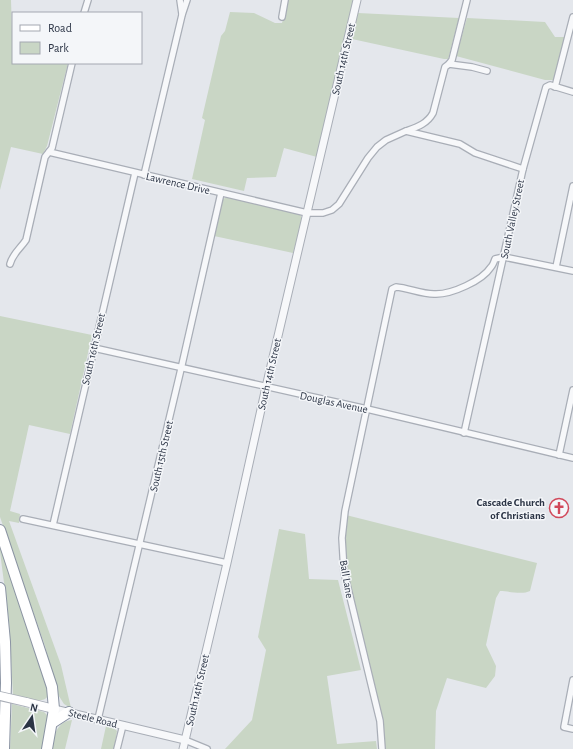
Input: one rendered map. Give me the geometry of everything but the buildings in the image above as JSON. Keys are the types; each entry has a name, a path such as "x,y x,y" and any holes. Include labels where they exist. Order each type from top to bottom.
{"highway":[{"path":"0,530 52,687 54,709 47,749"},
{"path":"0,588 5,642 6,683 4,749"},
{"path":"52,722 69,712"}],"main road":[{"name":"Steele Road","path":"0,696 54,709"}],"street":[{"path":"84,12 88,0"},
{"path":"180,0 182,15"},
{"path":"144,175 182,15 187,0"},
{"path":"282,16 285,0"},
{"name":"South 14th Street","path":"183,749 228,563 266,388 357,0"},
{"name":"Lawrence Drive","path":"49,152 307,213 332,210 339,204 368,158 378,147 386,140 425,123 430,118 433,113 445,67 452,60 467,0"},
{"path":"573,17 555,87 573,92"},
{"path":"10,264 14,253 26,240 45,157 52,148 72,64"},
{"path":"449,64 472,67 487,71"},
{"name":"South Valley Street","path":"464,433 523,169 546,89 548,86 555,87"},
{"path":"406,131 460,144 475,153 523,169"},
{"name":"South 16th Street","path":"52,525 135,173"},
{"path":"556,267 573,186"},
{"name":"South 15th Street","path":"98,719 140,545 221,193"},
{"path":"504,257 573,271"},
{"name":"Ball Lane","path":"382,749 380,721 344,572 342,538 345,511 392,289 396,287 435,294 448,293 475,281 488,270 495,259 504,257"},
{"name":"Douglas Avenue","path":"94,348 266,388 367,409 573,458"},
{"path":"559,455 573,390"},
{"path":"23,519 228,563"},
{"path":"573,680 564,727 573,729"},
{"name":"Steele Road","path":"54,709 185,740"},
{"path":"117,749 123,725"},
{"path":"185,740 207,749"}],"green space":[{"path":"0,0 11,0 12,64 68,64 47,146 43,154 11,147 0,190"},
{"path":"288,0 353,0 317,157 284,148 276,177 247,178 244,191 192,179 205,120 202,118 221,36 225,31 230,12 254,13 275,23 282,23"},
{"path":"358,13 459,18 448,59 444,59 352,39"},
{"path":"467,18 545,22 555,37 565,37 553,80 545,80 456,56"},
{"path":"227,197 299,214 302,221 293,253 214,236 222,201"},
{"path":"0,316 92,335 70,434 29,425 10,511 20,514 19,523 9,521 61,665 71,708 64,704 57,693 45,646 0,517"},
{"path":"346,515 537,563 530,591 519,593 500,591 496,598 486,645 496,666 495,676 486,688 447,678 436,711 435,749 383,749 346,574 343,535"},
{"path":"279,529 305,534 309,579 338,580 361,670 327,676 337,744 376,741 377,749 225,749 252,720 266,650 258,637"},
{"path":"0,537 47,683 48,695 42,700 32,700 13,695 9,621 0,552"},
{"path":"12,704 44,712 47,715 48,719 43,749 10,749"},
{"path":"72,720 65,749 51,749 59,727 67,721"},
{"path":"106,726 114,728 117,731 114,749 101,749"}],"place":[{"name":"Cascade Church of Christians","path":"559,508"}]}
